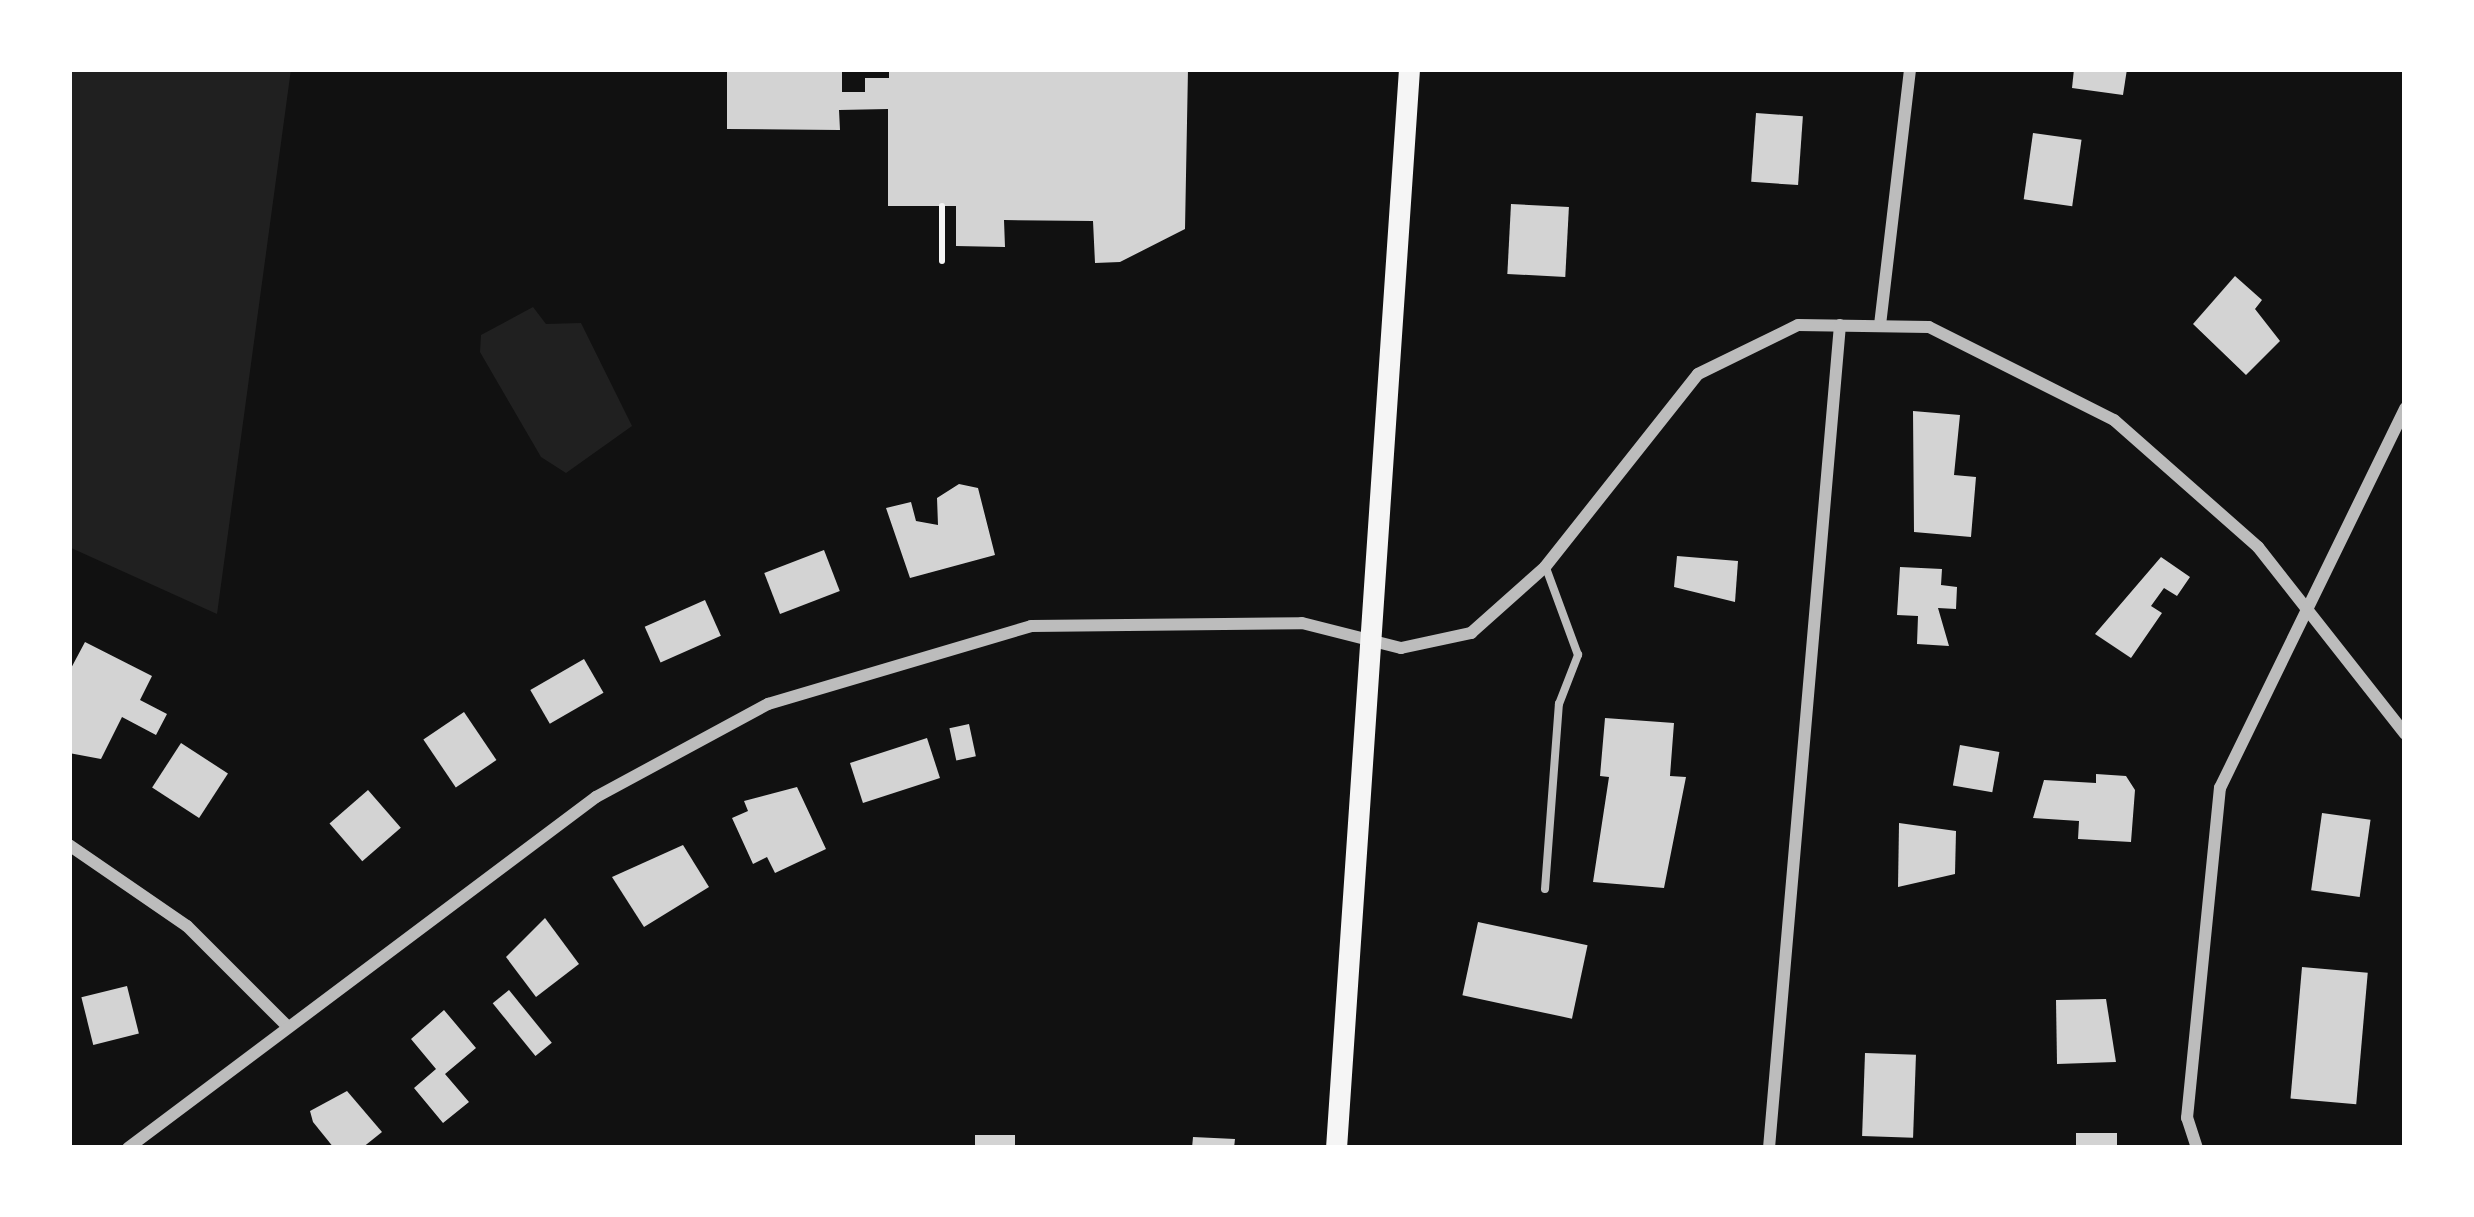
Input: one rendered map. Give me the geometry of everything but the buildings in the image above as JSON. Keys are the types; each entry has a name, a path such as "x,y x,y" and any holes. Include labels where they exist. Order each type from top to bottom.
{"main road":[{"path":"1336,1148 1408,69"}],"street":[{"path":"1880,325 1910,69"},
{"path":"1769,1148 1840,325"},
{"path":"128,1148 596,797 832,680 1031,626 1206,618 1302,623 1369,643 1471,633 1545,567 1698,374 1766,333 1840,325 1929,327 2114,420 2258,547 2405,734"},
{"path":"2198,1148 2187,1118 2219,788 2301,604 2405,408"},
{"path":"69,845 187,926 289,1027"}],"lane":[{"path":"1545,567 1578,656 1559,704 1545,889"}],"path":[{"path":"942,206 942,261"}],"shaded area":[{"path":"69,69 291,69 217,614 69,547"},
{"path":"533,307 546,324 581,323 632,426 566,473 541,457 480,352 481,335"}]}
